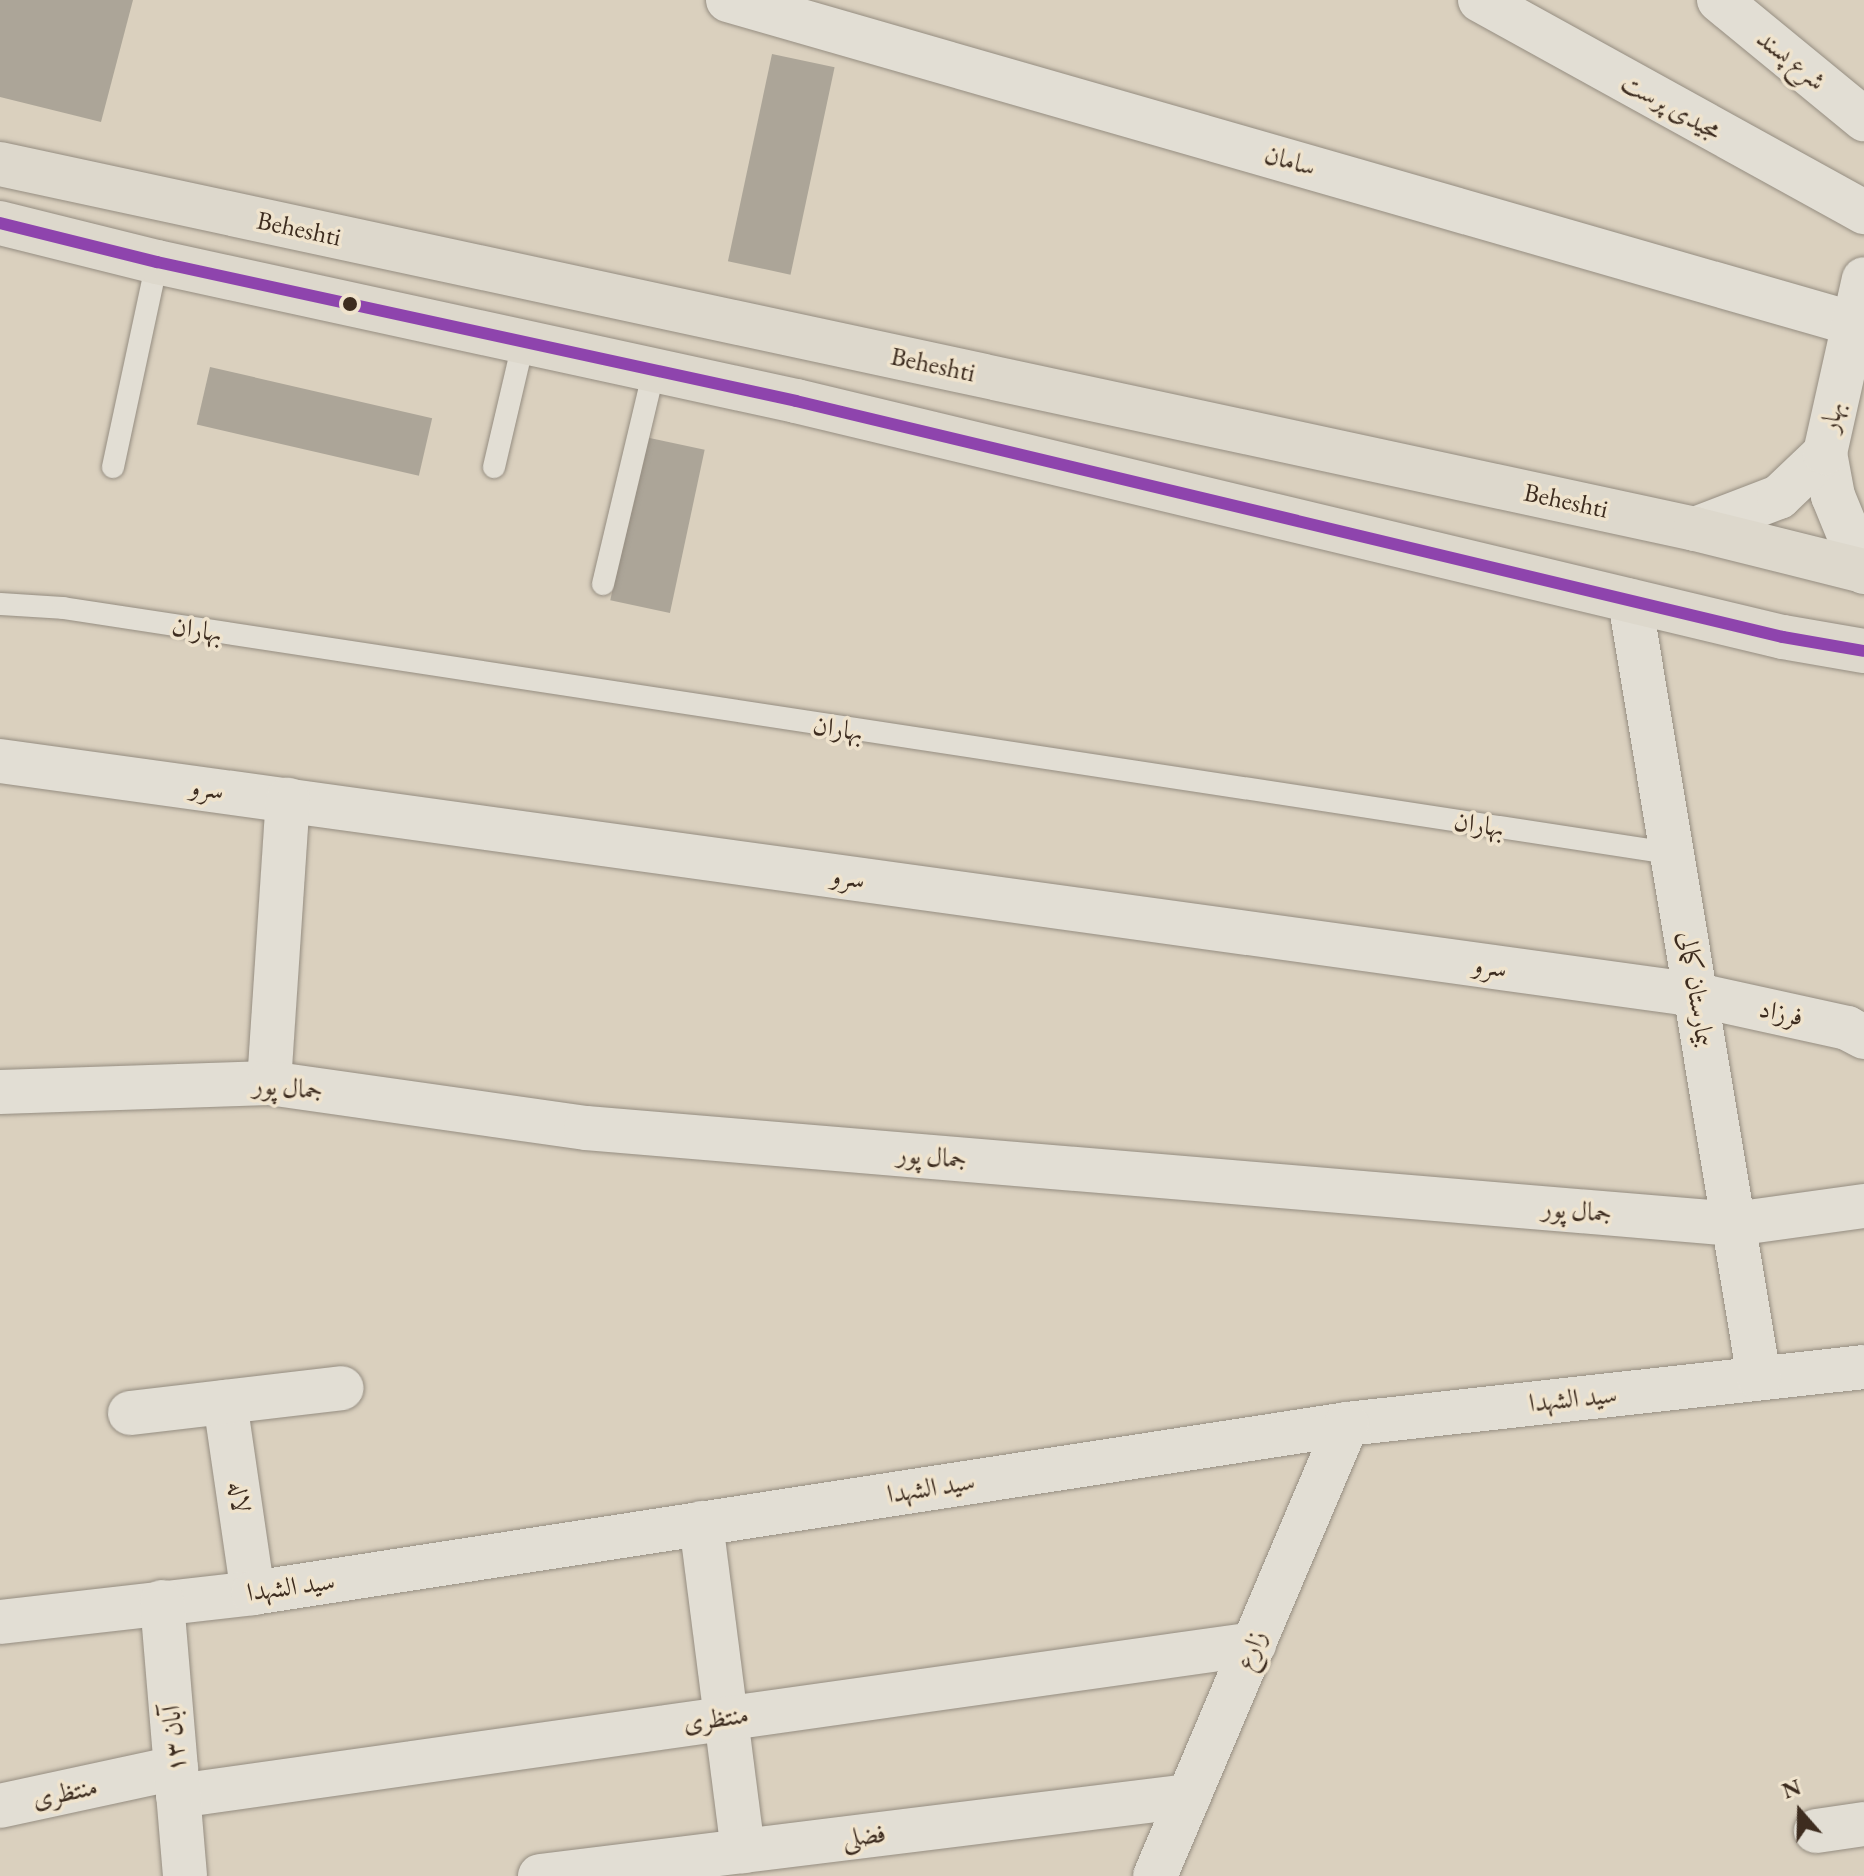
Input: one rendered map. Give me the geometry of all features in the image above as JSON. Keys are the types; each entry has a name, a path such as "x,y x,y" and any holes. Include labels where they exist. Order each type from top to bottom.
{"main road":[{"name":"Beheshti","path":"0,164 1695,529 1864,571"},
{"path":"0,223 157,262 654,370 1630,601 1864,651"}],"street":[{"name":"سامان","path":"728,0 1851,323"},
{"name":"مجیدی پرست","path":"1480,0 1864,212"},
{"name":"شرع پسند","path":"1719,0 1864,119"},
{"name":"بهار","path":"1695,529 1779,497 1825,453 1851,323 1864,279"},
{"path":"1825,453 1833,496 1864,571"},
{"name":"بیمارستان کمالی","path":"1630,601 1676,854 1759,1378"},
{"name":"سرو","path":"0,761 1697,995"},
{"path":"269,1083 288,800"},
{"name":"فرزاد","path":"1697,995 1847,1028 1864,1037"},
{"name":"جمال پور","path":"0,1092 269,1083 586,1128 1734,1224 1864,1206"},
{"name":"سید الشهدا","path":"0,1622 253,1593 1347,1424 1864,1367"},
{"path":"130,1413 342,1388"},
{"name":"لاله","path":"225,1402 253,1593"},
{"name":"زارع","path":"1155,1876 1347,1424"},
{"path":"701,1523 743,1851"},
{"name":"۱۳ آبان","path":"162,1602 185,1876"},
{"name":"منتظری","path":"0,1806 177,1782 726,1718 1254,1644"},
{"name":"فضلی","path":"540,1876 1189,1796"},
{"path":"1816,1831 1864,1824"}],"lane":[{"path":"113,467 157,262"},
{"path":"494,467 523,343"},
{"path":"603,584 654,370"},
{"name":"بهاران","path":"0,604 63,608 1676,854"}],"building":[{"path":"0,0 133,0 101,122 0,97"},
{"path":"772,54 835,67 791,275 728,261"},
{"path":"210,367 432,418 419,476 197,424"},
{"path":"645,437 705,450 670,613 610,600"}],"transit line":[{"path":"0,223 157,262 796,401 1783,637 1864,651"}]}
